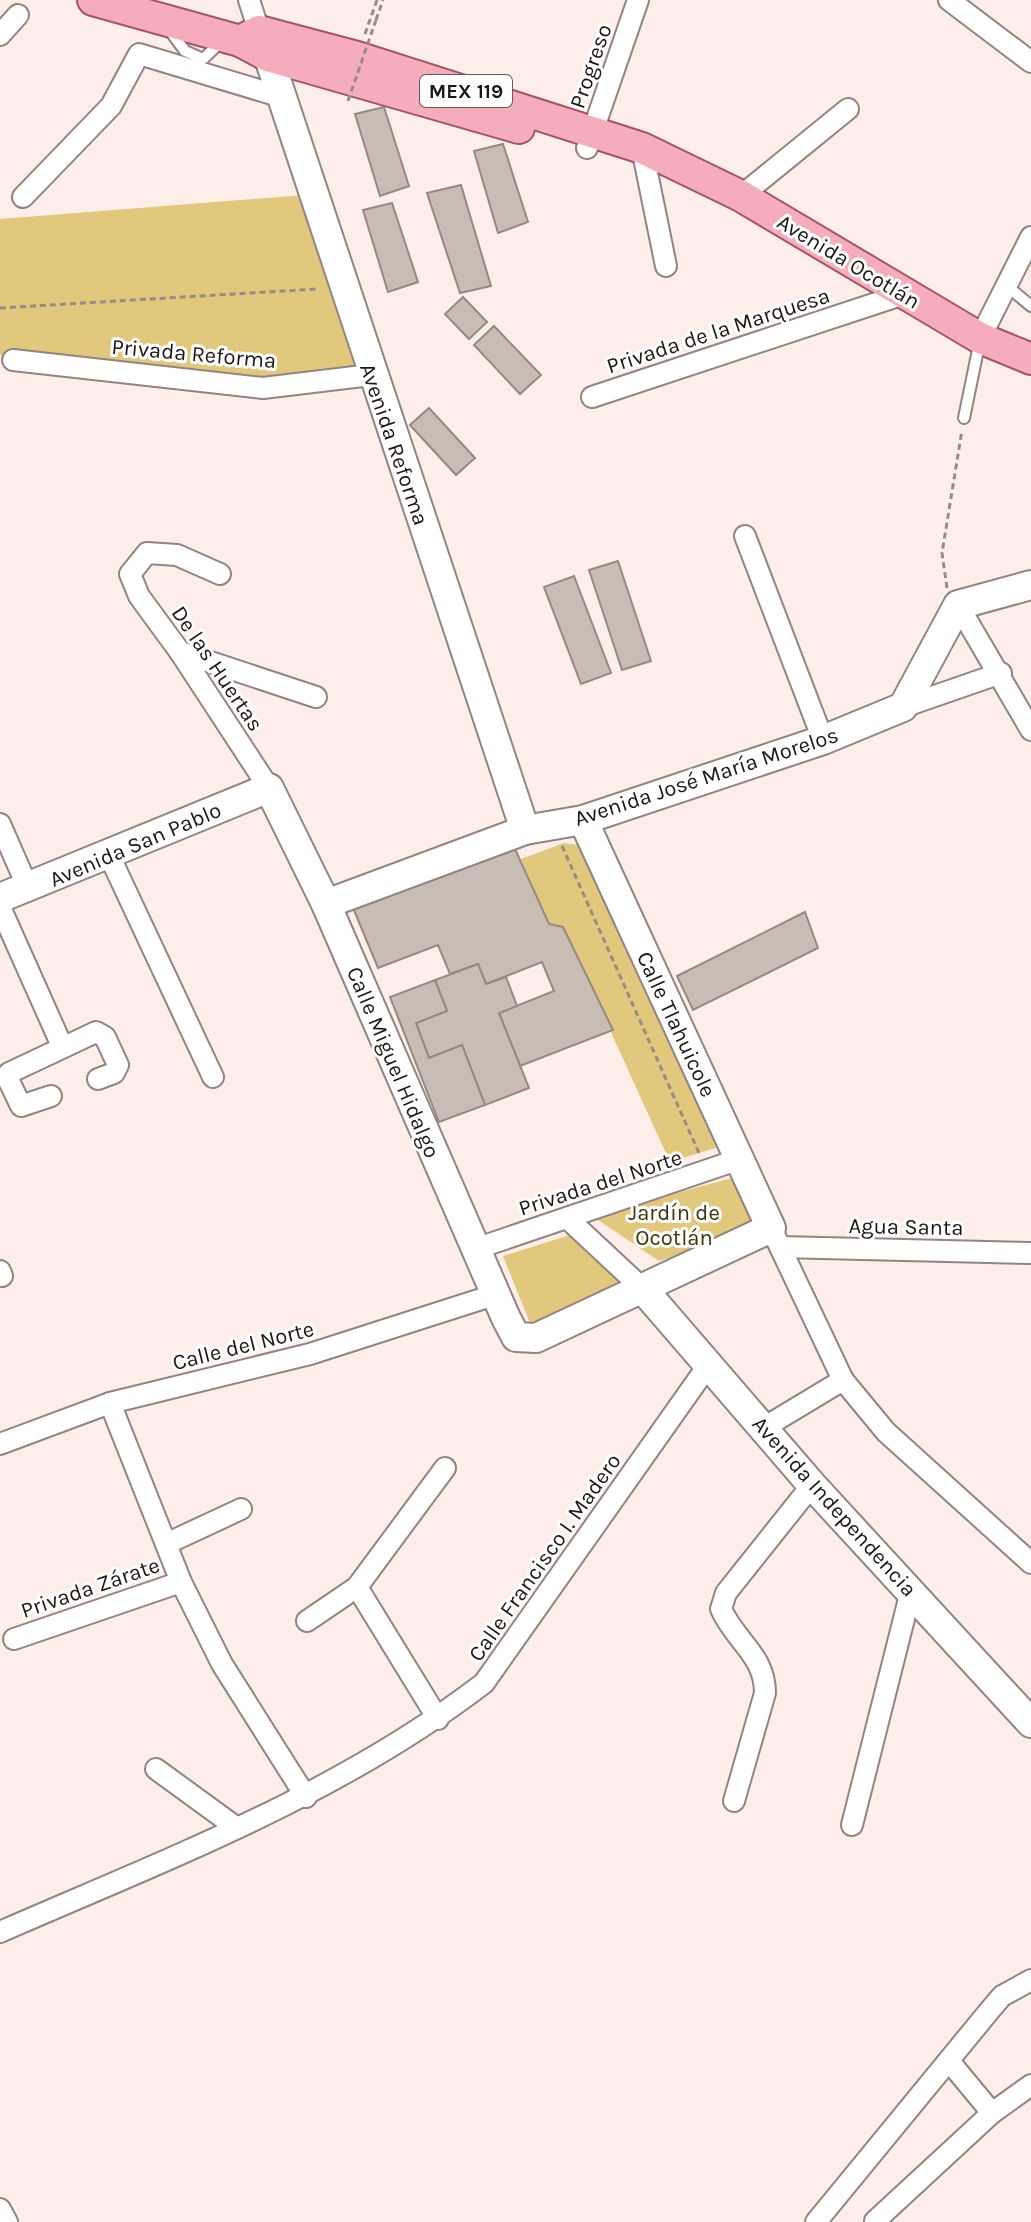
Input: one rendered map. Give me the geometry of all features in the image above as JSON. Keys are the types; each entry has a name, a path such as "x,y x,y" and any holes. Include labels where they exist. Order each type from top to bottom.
{"main road":[{"name":"Avenida Ocotlán","path":"93,0 248,42 357,57 651,159 741,196 980,338 1031,359"}],"street":[{"path":"248,42 249,0"},
{"name":"Progreso","path":"590,139 638,0"},
{"path":"949,0 1031,62"},
{"path":"0,35 18,15"},
{"name":"Avenida Reforma","path":"248,42 282,97 371,375 539,827"},
{"path":"23,197 111,106 139,54 282,97"},
{"path":"741,196 848,109"},
{"path":"651,159 666,266"},
{"path":"980,338 1031,237"},
{"name":"Privada de la Marquesa","path":"592,397 904,294"},
{"name":"Privada Reforma","path":"13,360 263,388 371,375"},
{"path":"745,536 823,740"},
{"name":"De las Huertas","path":"220,574 177,555 147,553 130,574 139,596 180,652 269,788"},
{"path":"903,707 958,605 1031,585"},
{"path":"958,605 1001,673 1031,730"},
{"path":"180,652 316,697"},
{"path":"903,707 1001,673"},
{"name":"Avenida José María Morelos","path":"326,904 539,827 583,820 823,740 903,707"},
{"name":"Avenida San Pablo","path":"0,898 269,788"},
{"name":"Calle Miguel Hidalgo","path":"269,788 326,904 516,1337 536,1338 642,1288"},
{"name":"Calle Tlahuicole","path":"583,820 776,1237"},
{"path":"0,824 28,888"},
{"path":"109,855 213,1077"},
{"path":"0,907 62,1046"},
{"path":"51,1096 21,1106 8,1079 9,1073 62,1046 101,1033 118,1069 98,1079"},
{"name":"Privada del Norte","path":"475,1249 740,1159"},
{"path":"568,1219 642,1288 776,1237 843,1380 886,1432 1031,1563"},
{"name":"Agua Santa","path":"776,1237 1031,1253"},
{"name":"Avenida Independencia","path":"642,1288 812,1485 1031,1723"},
{"name":"Calle del Norte","path":"0,1444 110,1403 310,1354 497,1294"},
{"name":"Calle Francisco I. Madero","path":"0,1932 306,1797 438,1719 484,1683 709,1364"},
{"path":"765,1427 843,1380"},
{"path":"110,1403 181,1582 222,1664 306,1797"},
{"path":"307,1621 357,1587 445,1468"},
{"path":"734,1801 765,1693 765,1675 758,1658 727,1624 721,1609 726,1593 812,1485"},
{"path":"166,1544 241,1509"},
{"name":"Privada Zárate","path":"14,1639 181,1582"},
{"path":"357,1587 438,1719"},
{"path":"852,1825 911,1591"},
{"path":"156,1769 237,1828"},
{"path":"816,2222 1002,1996 1031,1980"},
{"path":"949,2061 992,2113"},
{"path":"875,2221 992,2113 1031,2085"},
{"path":"0,2209 7,2222"}],"lane":[{"path":"1008,287 1030,300"},
{"path":"964,418 980,338"}],"path":[{"path":"365,33 377,0"},
{"path":"348,101 383,0"},
{"path":"0,308 317,289"},
{"path":"958,605 945,584 942,553 964,418"},
{"path":"539,827 707,1172"}],"green space":[{"path":"305,195 361,371 267,380 0,355 0,219"},
{"path":"564,843 588,846 728,1144 670,1162 563,927 549,924 521,859"},
{"name":"Jardín de Ocotlán","path":"743,1175 769,1226 659,1261 592,1216"},
{"path":"573,1234 628,1288 532,1328 503,1256"}],"building":[{"path":"384,107 409,186 380,196 355,114"},
{"path":"503,144 528,222 498,233 474,151"},
{"path":"461,185 491,286 460,293 427,193"},
{"path":"392,203 418,282 388,292 363,210"},
{"path":"463,297 487,322 469,339 445,314"},
{"path":"494,326 541,375 520,394 474,345"},
{"path":"429,408 475,458 456,475 410,425"},
{"path":"618,561 651,661 622,670 589,570"},
{"path":"574,576 611,673 581,684 544,587"},
{"path":"515,849 549,924 563,927 613,1030 520,1066 499,1013 554,991 542,962 486,984 478,964 450,974 438,945 378,968 351,903"},
{"path":"805,912 818,948 693,1010 677,976"},
{"path":"478,964 486,984 506,977 517,1006 499,1013 529,1088 485,1105 462,1045 429,1058 416,1023 447,1011 435,980"},
{"path":"435,980 447,1011 416,1023 429,1058 462,1045 485,1105 439,1122 390,997"}]}
